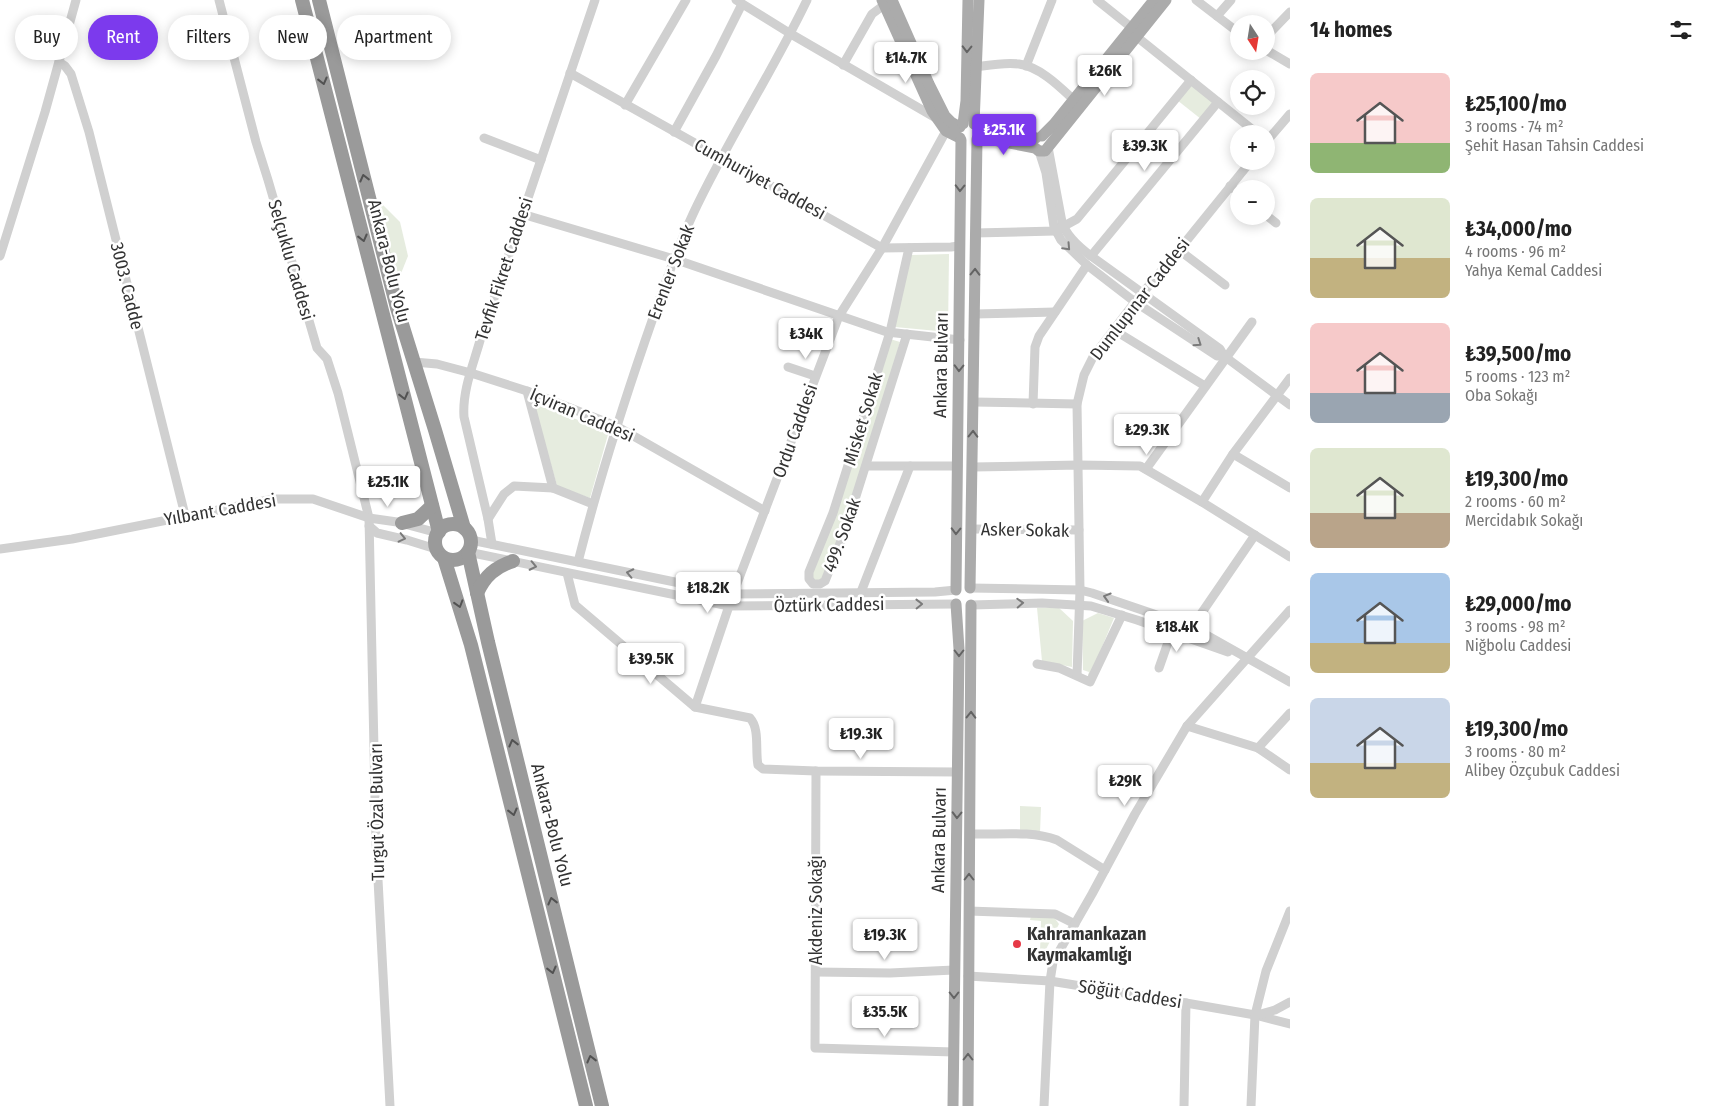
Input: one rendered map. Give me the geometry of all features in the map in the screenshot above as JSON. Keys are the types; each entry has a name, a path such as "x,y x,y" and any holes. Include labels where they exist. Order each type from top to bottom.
{"highway":[{"name":"Ankara-Bolu Yolu","path":"302,0 438,532"},
{"name":"Ankara-Bolu Yolu","path":"319,0 397,308 468,543 477,593 602,1106"},
{"path":"402,523 418,519 432,506"},
{"path":"450,525 468,543 457,560 440,553 435,541 438,532 450,525"},
{"name":"Ankara-Bolu Yolu","path":"440,553 471,645 586,1106"},
{"path":"477,593 482,582 490,572 501,565 513,562"}],"main road":[{"name":"Ankara Bulvarı","path":"953,1106 959,649 954,595 956,590 960,340 961,132 966,101 968,0"},
{"name":"Ankara Bulvarı","path":"968,1106 971,605 975,597 974,592 970,588 974,402 976,67 979,0"},
{"path":"1042,144 1135,32 1154,0"},
{"path":"1042,144 1054,124 1074,100 1166,0"},
{"path":"889,1 937,119 946,131 961,132"},
{"path":"889,1 945,116 961,132 968,143 973,142 976,132"},
{"path":"961,132 968,122 976,132 1042,144"},
{"path":"956,590 964,586 970,588"},
{"path":"956,604 964,607 971,605"}],"street":[{"path":"0,256 45,112 76,0"},
{"name":"Selçuklu Caddesi","path":"219,0 256,142 317,348 327,359 338,393 369,522"},
{"name":"Tevfik Fikret Caddesi","path":"492,544 464,417 465,392 481,337 595,0"},
{"path":"625,105 686,0"},
{"name":"Erenler Sokak","path":"578,562 592,504 616,426 674,259 693,214 722,157 807,0"},
{"path":"1026,66 1052,0"},
{"path":"1097,0 1247,125"},
{"path":"1196,0 1230,26"},
{"path":"1217,16 1231,0"},
{"path":"844,65 872,14 889,1"},
{"path":"674,132 716,56 739,2 790,34 937,119"},
{"path":"1275,28 1290,12"},
{"path":"1275,55 1290,64"},
{"name":"3003. Cadde","path":"58,62 65,66 71,74 89,132 185,516"},
{"path":"976,67 1010,64 1026,66 1054,82 1074,100"},
{"name":"Cumhuriyet Caddesi","path":"570,73 882,248 959,246"},
{"path":"975,233 1059,229 1077,219 1191,80"},
{"path":"1033,404 1035,347 1039,336 1089,260 1218,102"},
{"path":"1275,132 1290,114"},
{"name":"Ordu Caddesi","path":"695,707 733,594 839,316 882,248 946,131"},
{"path":"484,138 541,160"},
{"path":"1042,144 1046,173 1059,229 1074,241 1089,260 1135,302 1217,356 1224,357"},
{"name":"Dumlupınar Caddesi","path":"1235,180 1243,170"},
{"name":"Dumlupınar Caddesi","path":"1077,675 1080,590 1077,404 1086,368 1092,356 1230,186"},
{"path":"522,214 674,259 890,332 960,340"},
{"name":"Misket Sokak","path":"815,584 809,579 809,572 836,504 890,332 908,248"},
{"path":"1179,250 1225,285"},
{"path":"1089,260 1142,294 1220,349 1224,357 1290,405"},
{"path":"974,314 1055,312"},
{"path":"1146,469 1224,357 1252,322"},
{"path":"1114,330 1205,386"},
{"name":"499. Sokak","path":"815,584 824,582 829,573 845,530 907,334"},
{"name":"İçviran Caddesi","path":"414,362 438,364 471,373 527,391 616,426 765,511"},
{"path":"788,367 815,376"},
{"path":"1202,502 1233,454 1290,378"},
{"path":"527,391 552,488"},
{"path":"974,402 1077,404"},
{"path":"1233,454 1290,488"},
{"path":"973,467 1079,465 1135,466 1146,469 1290,557"},
{"path":"866,466 958,466"},
{"path":"861,592 910,466"},
{"path":"488,519 504,494 514,486 552,488 592,504"},
{"name":"Yılbant Caddesi","path":"0,549 72,539 273,499 313,498 369,522 402,523 438,532"},
{"name":"Yılbant Caddesi","path":"369,522 377,533 440,553"},
{"name":"Turgut Özal Bulvarı","path":"369,522 376,842 390,1106"},
{"name":"Asker Sokak","path":"972,529 1079,530"},
{"path":"1192,627 1256,535"},
{"name":"Öztürk Caddesi","path":"468,543 492,544 733,594 935,592 956,590"},
{"name":"Öztürk Caddesi","path":"468,543 513,562 729,606 956,604"},
{"path":"567,573 575,605 695,707 750,718 756,728 758,764 764,769 957,772"},
{"path":"970,588 1080,590 1111,599 1192,627 1290,682"},
{"path":"971,605 1042,603 1098,608 1172,631 1205,645 1248,658"},
{"path":"1044,1106 1050,981 1053,962 1135,814 1187,726 1290,610"},
{"path":"1037,664 1059,668 1090,682 1122,615"},
{"path":"1159,668 1172,631"},
{"path":"1258,748 1290,713"},
{"path":"1187,726 1258,748 1290,770"},
{"name":"Akdeniz Sokağı","path":"816,771 815,1048 954,1052"},
{"path":"970,834 1036,835 1048,837 1057,840 1105,870"},
{"path":"969,911 1055,914 1075,924"},
{"path":"1251,1106 1255,1015 1266,971 1290,911"},
{"path":"816,972 954,970"},
{"name":"Söğüt Caddesi","path":"968,976 1050,981 1255,1015 1290,1024"},
{"path":"1255,1015 1275,1010 1290,1002"},
{"path":"1184,1106 1186,1003"}],"shaded area":[{"path":"1191,83 1214,102 1201,119 1177,100"},
{"path":"379,201 400,222 408,256 400,276 396,277 377,202"},
{"path":"949,254 948,332 895,327 911,255"},
{"path":"890,339 900,342 867,459 824,579 819,582 813,580 812,572"},
{"path":"534,404 609,431 590,498 557,486"},
{"path":"1058,607 1073,621 1072,667 1042,661 1037,608"},
{"path":"1098,613 1114,618 1090,676 1088,675 1089,672 1083,670 1082,621"},
{"path":"1020,806 1041,807 1040,833 1020,832"},
{"path":"1031,916 1053,916 1059,924 1044,953 1040,952 1041,921 1030,920"}],"place":[{"name":"Kahramankazan Kaymakamlığı","path":"1017,944"}]}
